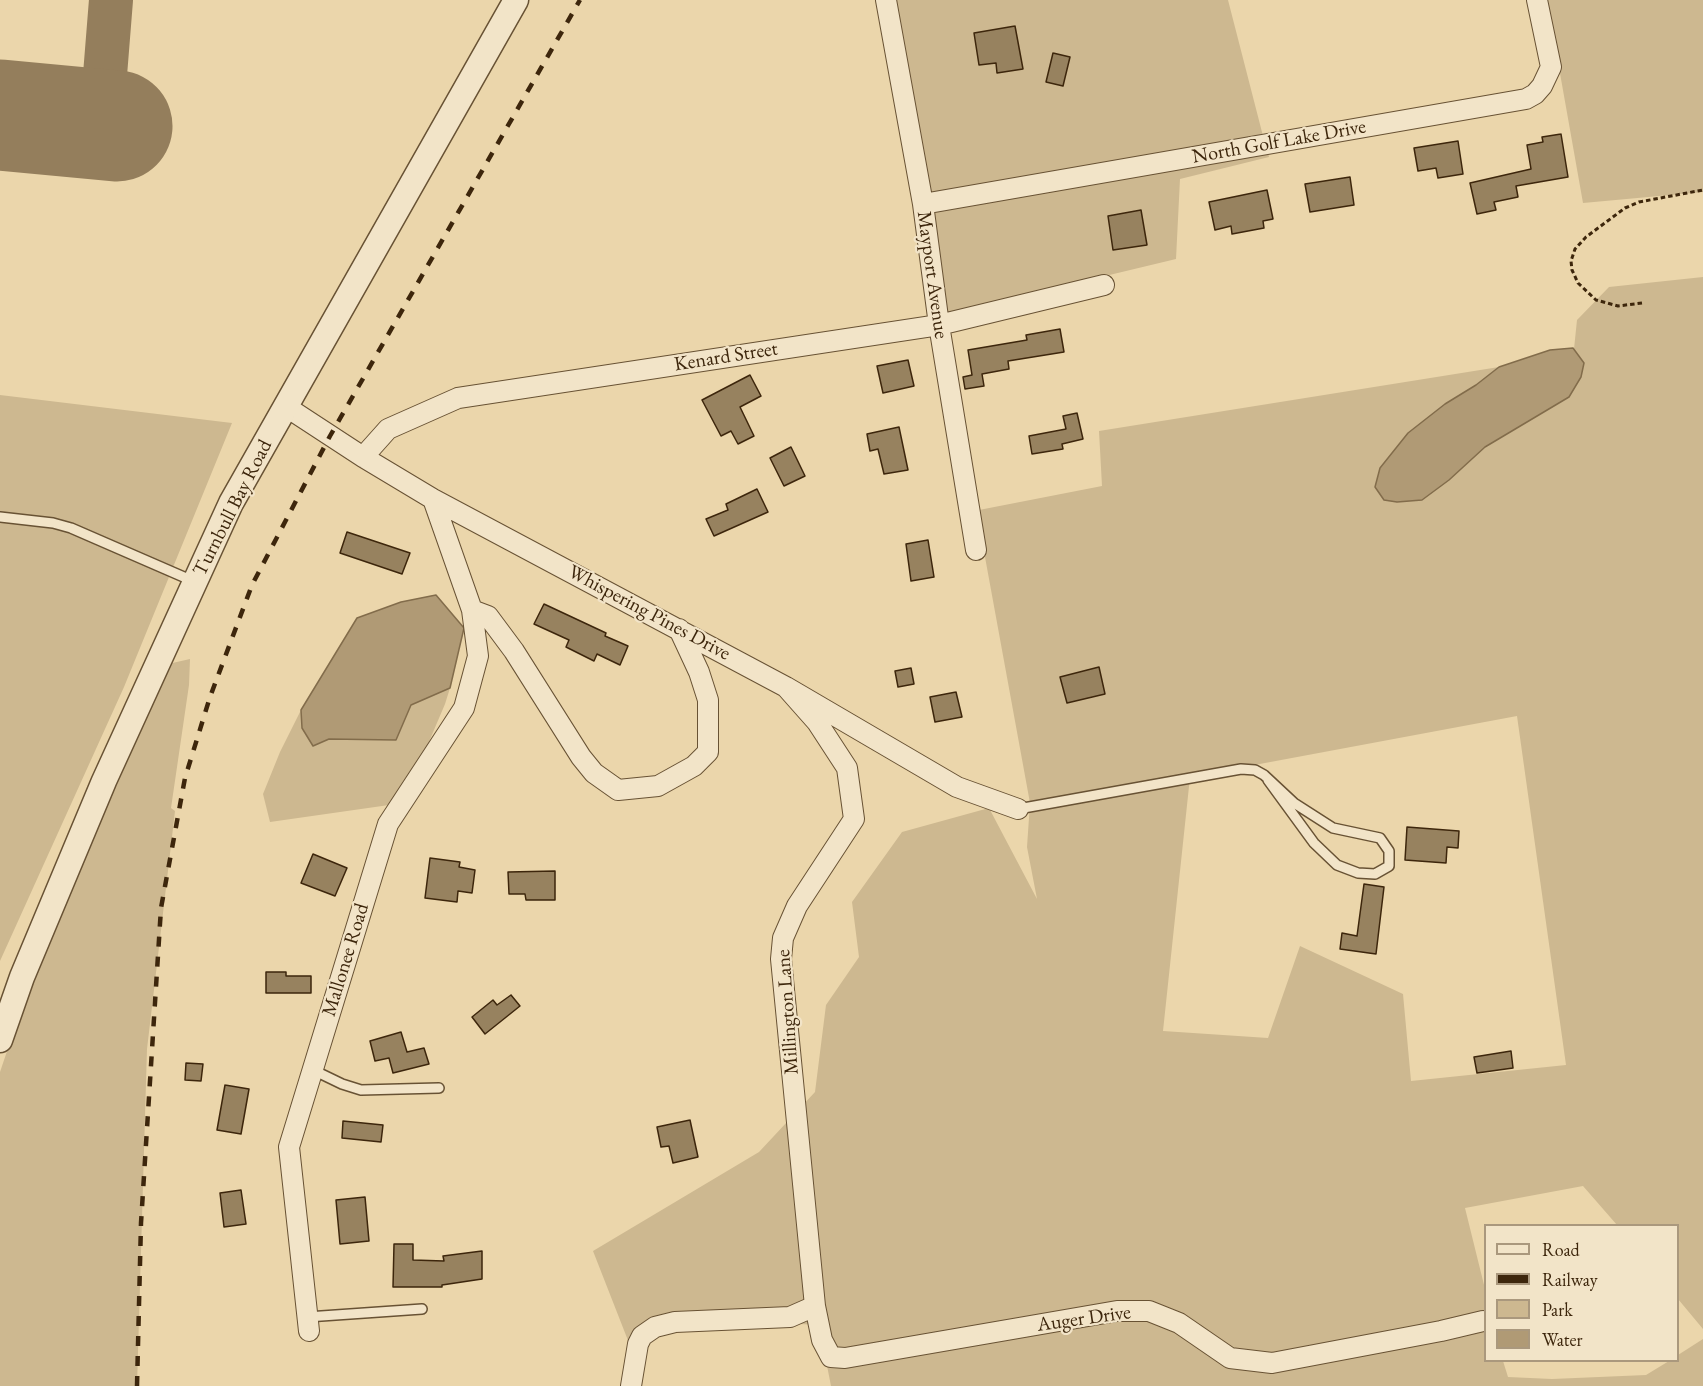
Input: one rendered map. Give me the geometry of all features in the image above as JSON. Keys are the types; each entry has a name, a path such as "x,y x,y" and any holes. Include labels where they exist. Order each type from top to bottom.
{"street":[{"name":"Turnbull Bay Road","path":"1,1034 22,977 104,781 231,503 516,0"},
{"name":"Mayport Avenue","path":"886,0 923,204 939,325 976,550"},
{"name":"North Golf Lake Drive","path":"923,204 1526,99 1542,86 1551,67 1537,0"},
{"name":"Kenard Street","path":"363,457 388,429 458,398 939,325 1104,285"},
{"name":"Whispering Pines Drive","path":"285,406 433,499 786,687 957,787 1018,809"},
{"name":"Mallonee Road","path":"308,1324 289,1147 388,824 464,708 478,656 472,610 433,499"},
{"path":"472,610 488,616 514,651 581,757 594,773 618,790 658,786 694,766 708,752 708,700 699,672 679,629"},
{"name":"Millington Lane","path":"786,687 817,722 847,768 854,819 797,906 783,938 781,959 814,1306"},
{"path":"631,1386 638,1344 642,1336 655,1327 675,1322 790,1317 814,1306"},
{"name":"Auger Drive","path":"814,1306 822,1340 831,1357 845,1358 1117,1311 1149,1311 1179,1323 1230,1358 1272,1363 1483,1321"}],"lane":[{"path":"0,517 53,523 71,528 195,582"},
{"path":"1018,809 1241,769 1255,770 1268,780 1294,803 1333,828 1380,838 1389,850 1389,866 1375,874 1358,873 1337,865 1314,843 1268,780"},
{"path":"313,1070 361,1090 439,1088"},
{"path":"308,1324 422,1309"}],"path":[{"path":"1642,303 1618,306 1596,300 1584,290 1572,270 1571,261 1575,249 1586,237 1632,205 1703,190"}],"green space":[{"path":"896,0 1228,0 1263,136 930,195"},
{"path":"1547,0 1703,0 1703,192 1583,203"},
{"path":"1268,152 1269,157 1180,179 1176,259 947,314 933,211"},
{"path":"1703,277 1703,1329 1679,1300 1679,1224 1616,1224 1583,1186 1465,1208 1484,1285 1484,1362 1503,1362 1508,1377 1552,1379 1646,1375 1667,1362 1679,1362 1679,1354 1703,1339 1703,1386 831,1386 819,1325 702,1319 629,1343 593,1251 759,1152 815,1092 826,1005 859,957 852,902 902,832 989,808 1037,899 1027,847 1030,803 985,557 979,510 1102,486 1099,431 1499,367 1393,453 1380,468 1449,480 1485,447 1569,396 1584,363 1574,349 1577,320 1609,287","holes":["1517,716 1566,1065 1411,1081 1403,994 1300,946 1268,1038 1163,1031 1190,777"]},
{"path":"0,395 232,423 124,687 0,961"},
{"path":"190,659 189,685 171,808 175,811 147,1049 137,1386 0,1386 0,1072 31,980 168,664"},
{"path":"450,688 403,803 270,822 263,794 280,752 301,710 302,728 313,746 329,739 396,740 411,705"}],"water":[{"path":"1573,348 1584,363 1581,377 1569,397 1485,447 1449,480 1422,500 1397,502 1384,500 1375,487 1380,468 1408,433 1499,367 1550,350"},
{"path":"436,595 464,628 450,688 411,705 396,740 329,739 313,746 302,728 301,710 357,618 401,602"}],"building":[{"path":"1015,26 1023,69 997,73 996,63 979,65 974,33"},
{"path":"1053,53 1070,57 1063,86 1046,82"},
{"path":"1561,134 1568,177 1516,186 1518,197 1494,202 1496,210 1477,214 1470,183 1531,169 1527,145 1543,142 1542,137"},
{"path":"1458,141 1463,174 1438,178 1436,168 1418,171 1414,148"},
{"path":"1350,177 1354,205 1310,212 1305,184"},
{"path":"1267,190 1273,219 1263,221 1264,228 1232,234 1231,226 1215,230 1209,202"},
{"path":"1141,210 1147,245 1113,250 1108,216"},
{"path":"1060,329 1064,352 1008,361 1009,369 982,374 984,386 965,389 963,377 972,375 968,350 1027,340 1026,335"},
{"path":"908,360 914,386 883,393 877,366"},
{"path":"750,375 761,396 740,407 754,436 738,444 731,431 721,436 702,400"},
{"path":"1077,413 1083,439 1062,444 1063,449 1032,454 1029,436 1066,429 1063,416"},
{"path":"899,427 908,470 884,474 878,449 870,451 867,434"},
{"path":"791,447 805,476 784,486 770,458"},
{"path":"757,489 768,512 714,536 706,519 728,510 726,504"},
{"path":"347,532 410,553 402,574 340,553"},
{"path":"928,540 934,577 911,581 906,544"},
{"path":"544,604 628,646 620,665 597,654 594,661 566,647 569,640 534,624"},
{"path":"1099,667 1105,694 1067,703 1060,677"},
{"path":"911,668 914,684 898,687 895,671"},
{"path":"956,692 962,717 935,722 930,697"},
{"path":"1407,827 1459,831 1458,848 1447,847 1446,863 1405,860"},
{"path":"313,854 347,868 335,896 301,883"},
{"path":"430,858 460,862 459,867 475,870 472,893 458,891 457,902 425,898"},
{"path":"555,871 555,900 526,900 525,894 509,894 508,872"},
{"path":"1364,884 1384,887 1376,954 1340,949 1342,933 1357,936"},
{"path":"266,972 286,972 286,976 311,976 311,993 266,993"},
{"path":"511,995 520,1006 485,1034 472,1017 493,1000 497,1005"},
{"path":"401,1032 407,1052 424,1048 429,1064 393,1073 389,1058 375,1061 370,1041"},
{"path":"1511,1051 1513,1068 1477,1073 1474,1057"},
{"path":"186,1063 203,1064 201,1081 185,1080"},
{"path":"225,1085 249,1089 241,1134 217,1130"},
{"path":"690,1120 698,1157 673,1163 669,1146 661,1147 657,1127"},
{"path":"343,1121 383,1125 381,1142 342,1138"},
{"path":"241,1190 246,1224 224,1227 220,1193"},
{"path":"365,1197 369,1241 340,1244 336,1200"},
{"path":"394,1244 413,1244 413,1260 444,1261 443,1256 482,1251 482,1279 442,1285 442,1287 393,1287"}],"taxiway":[{"path":"101,125 111,0"}],"runway":[{"path":"0,115 117,126"}],"railway":[{"path":"137,1386 141,1223 161,908 185,778 210,697 252,585 330,436 580,0"}]}
